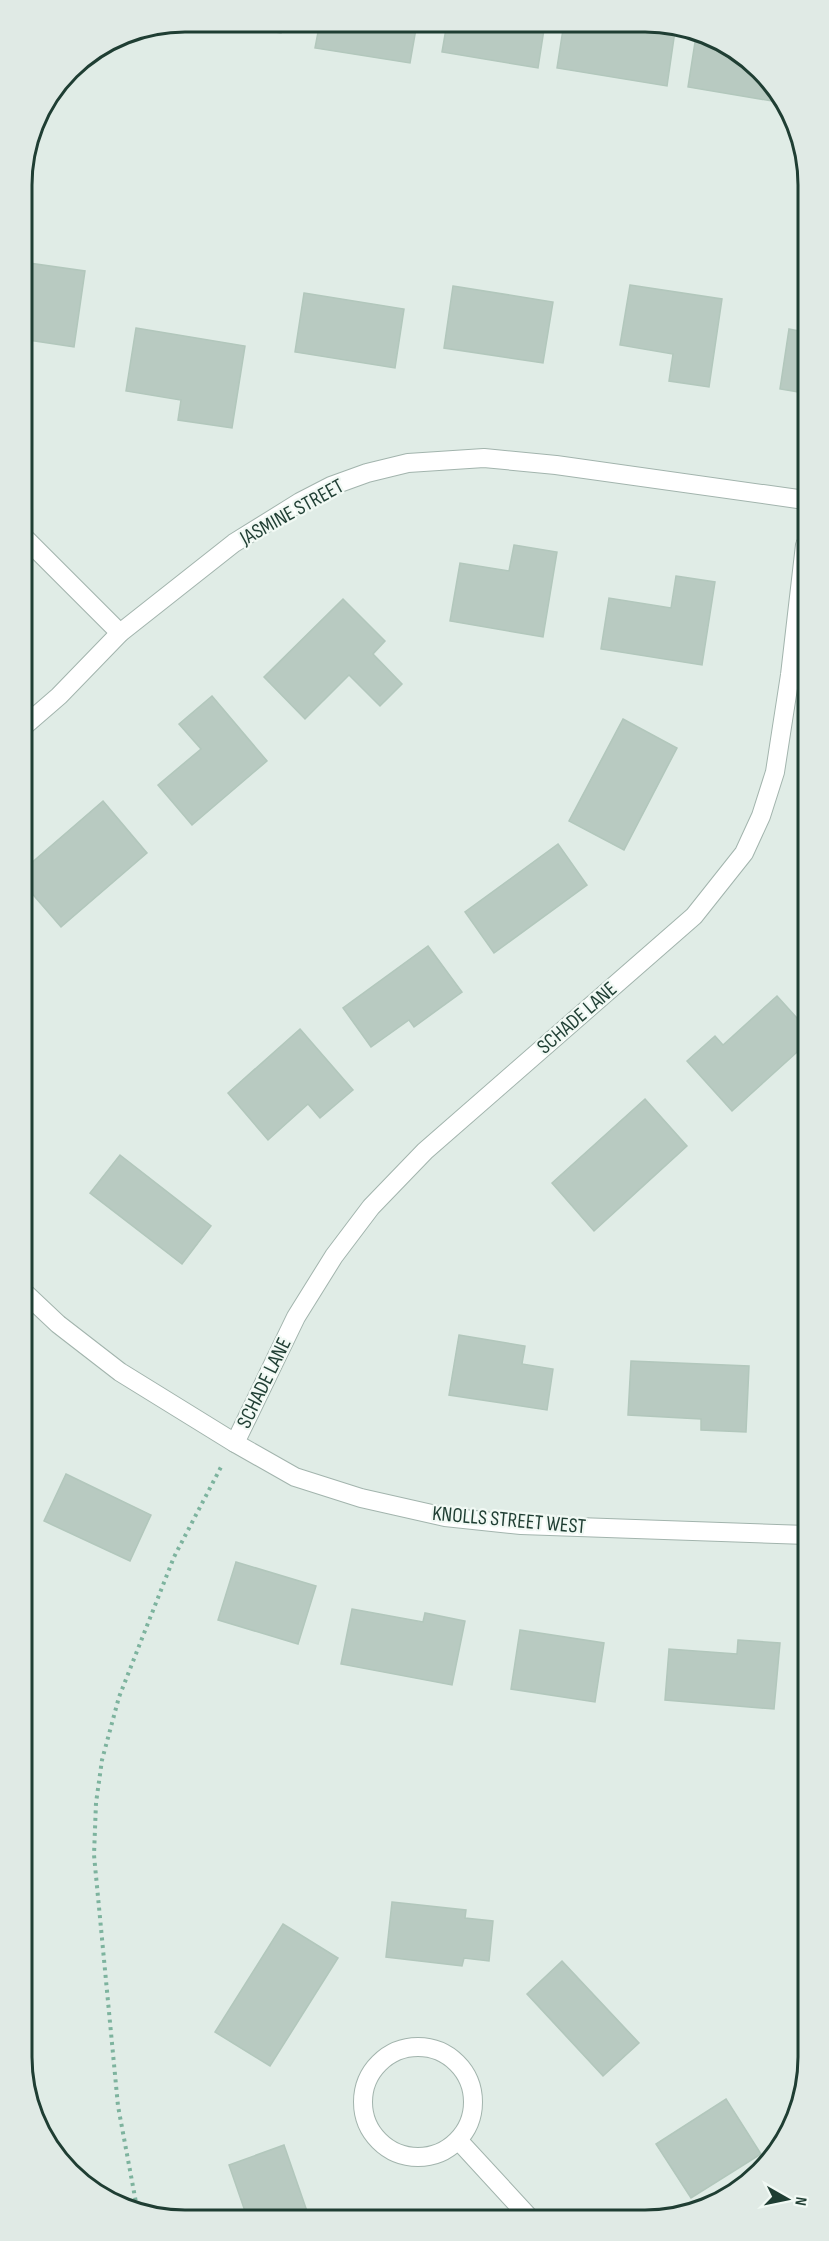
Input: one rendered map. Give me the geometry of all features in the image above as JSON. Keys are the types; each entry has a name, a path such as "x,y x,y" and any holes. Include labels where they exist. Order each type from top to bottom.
{"street":[{"name":"JASMINE STREET","path":"32,719 59,696 120,633 234,543 300,502 331,486 367,473 408,463 484,458 556,465 798,499"},
{"path":"32,545 120,633"},
{"name":"SCHADE LANE","path":"235,1443 296,1317 334,1256 371,1207 425,1150 694,916 744,853 761,816 775,772 798,608"},
{"name":"KNOLLS STREET WEST","path":"32,1299 58,1324 120,1372 235,1443 294,1477 361,1498 445,1517 521,1525 797,1535"},
{"path":"405,2047 429,2048 449,2057 466,2076 473,2100 470,2122 459,2141 451,2148 436,2155 413,2158 389,2150 373,2134 363,2112 364,2089 373,2068 390,2052 405,2047"},
{"path":"459,2141 523,2210"}],"path":[{"path":"136,2201 118,2106 94,1854 96,1803 102,1760 119,1696 174,1557 206,1493 235,1443"}],"building":[{"path":"318,32 415,32 410,63 315,48"},
{"path":"445,32 544,32 538,68 442,52"},
{"path":"563,32 675,34 667,86 557,68"},
{"path":"695,41 712,47 738,63 753,76 773,101 688,87"},
{"path":"32,263 85,271 74,347 32,341"},
{"path":"630,285 722,299 709,387 669,381 673,354 620,345"},
{"path":"453,286 553,302 543,363 444,348"},
{"path":"304,293 404,309 395,368 295,352"},
{"path":"136,328 245,346 232,428 178,420 181,400 126,391"},
{"path":"789,329 798,331 798,392 780,389"},
{"path":"514,545 557,552 543,637 450,621 460,563 509,571"},
{"path":"676,576 715,582 702,665 601,649 609,598 671,608"},
{"path":"343,599 385,641 373,654 402,684 380,706 349,675 305,719 264,677"},
{"path":"212,696 267,761 192,825 158,785 201,749 179,724"},
{"path":"623,719 677,748 624,850 569,821"},
{"path":"103,801 147,853 61,927 32,894 32,862"},
{"path":"558,844 587,885 494,953 465,912"},
{"path":"428,946 462,992 414,1027 409,1020 371,1047 343,1008"},
{"path":"777,996 798,1019 798,1052 732,1111 687,1061 715,1036 723,1045"},
{"path":"300,1029 353,1090 320,1118 308,1104 268,1140 228,1093"},
{"path":"645,1099 687,1146 594,1231 552,1183"},
{"path":"120,1155 211,1226 182,1264 90,1193"},
{"path":"459,1335 525,1346 522,1364 553,1369 547,1410 449,1395"},
{"path":"631,1361 749,1366 746,1432 701,1430 701,1419 628,1415"},
{"path":"66,1474 151,1515 130,1561 44,1521"},
{"path":"236,1562 316,1586 298,1644 218,1620"},
{"path":"352,1609 423,1622 425,1613 465,1621 452,1685 341,1664"},
{"path":"520,1630 604,1643 595,1702 511,1689"},
{"path":"738,1640 780,1643 774,1709 665,1700 669,1649 737,1654"},
{"path":"392,1902 466,1910 465,1918 493,1921 489,1961 464,1958 462,1966 386,1957"},
{"path":"283,1924 338,1958 270,2066 215,2032"},
{"path":"562,1961 639,2043 603,2076 527,1994"},
{"path":"726,2099 761,2154 691,2198 656,2144"},
{"path":"284,2145 307,2210 245,2210 229,2165"}]}
